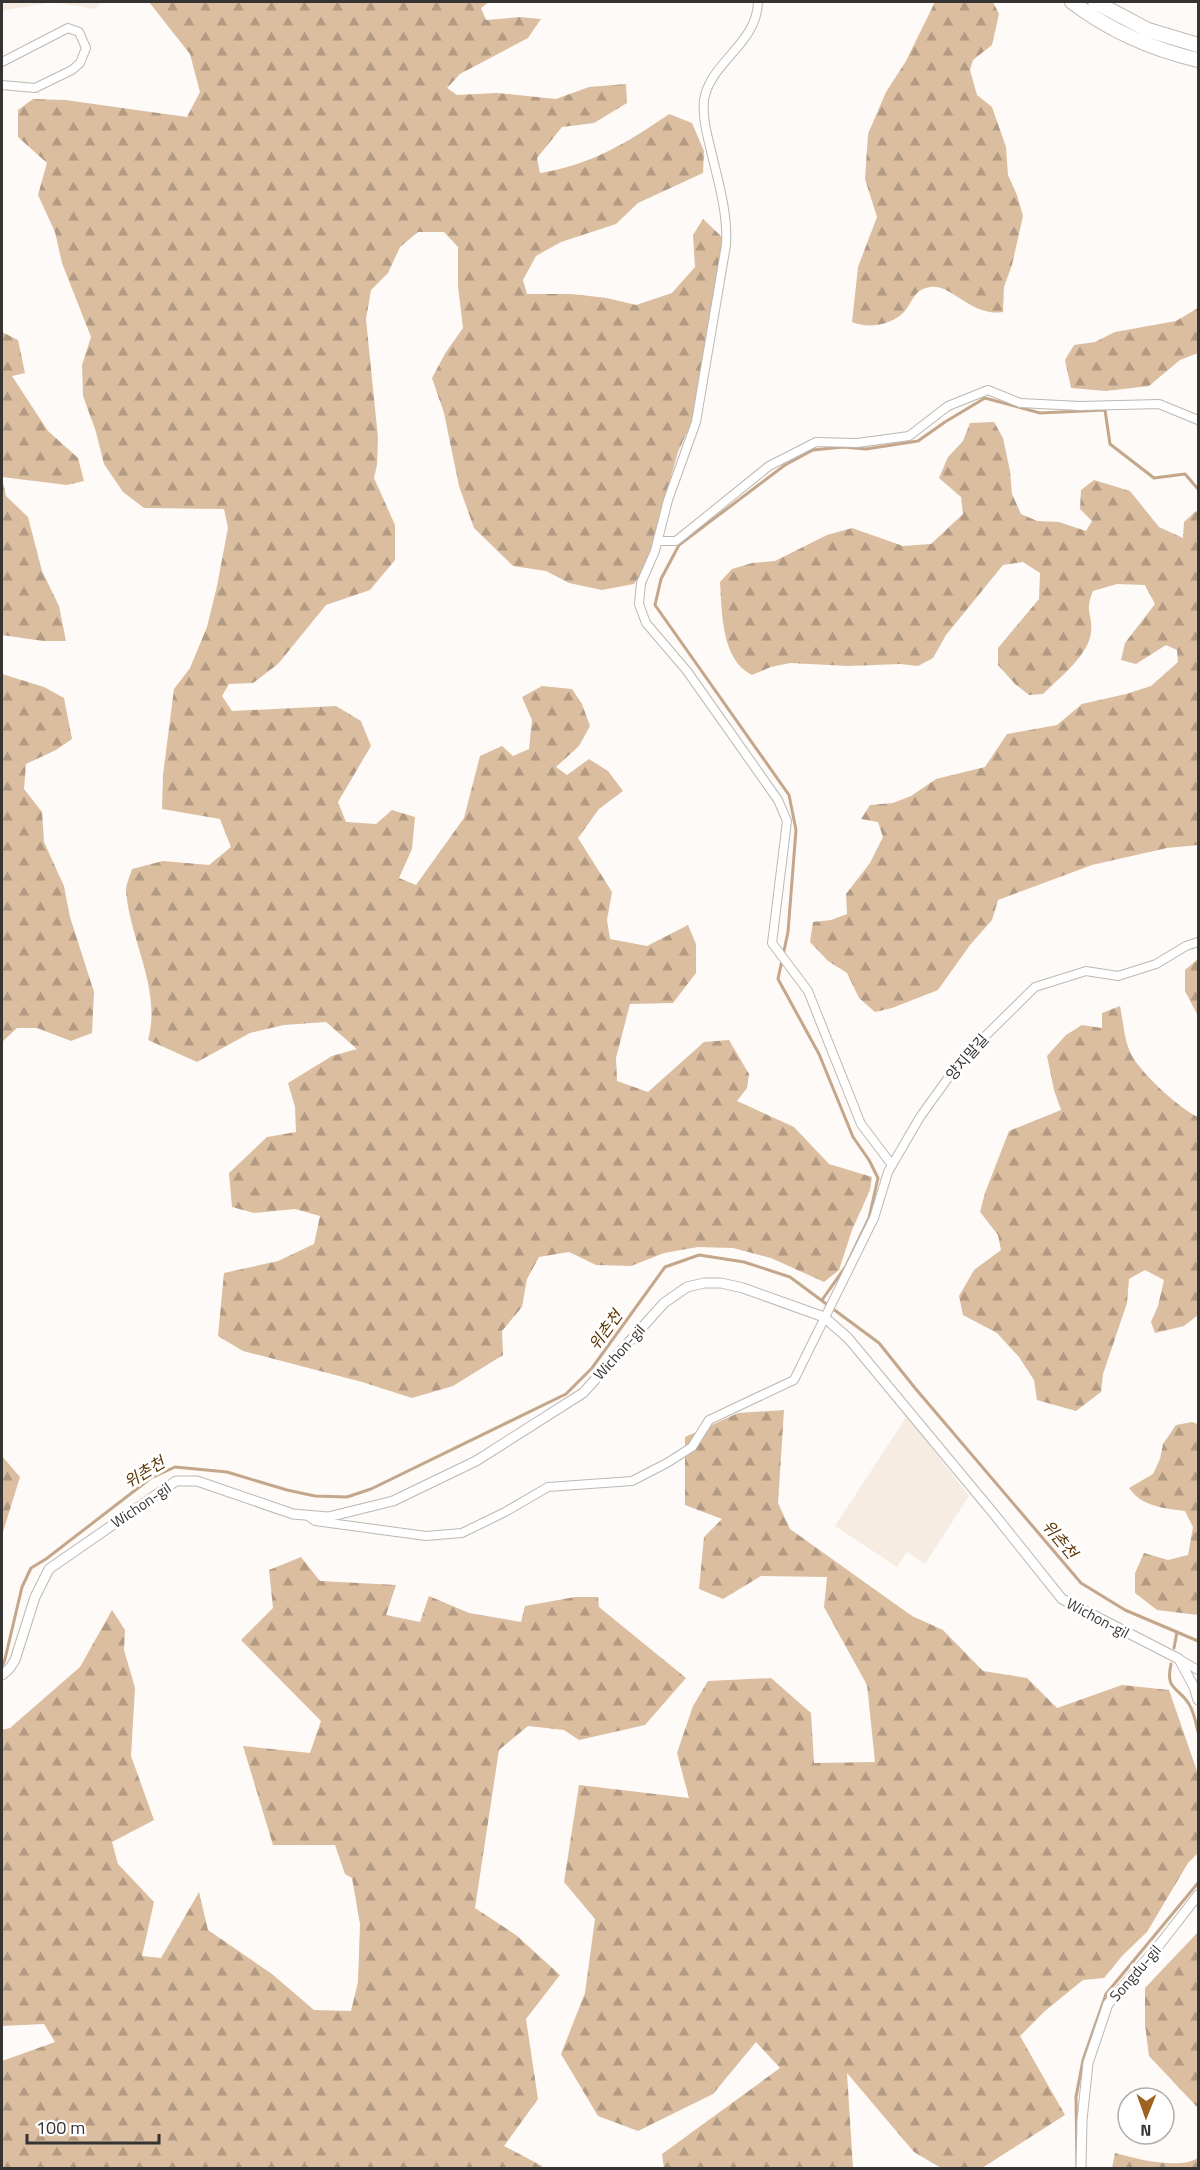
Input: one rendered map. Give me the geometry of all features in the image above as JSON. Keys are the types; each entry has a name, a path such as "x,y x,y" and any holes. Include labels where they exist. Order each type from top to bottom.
{"highway":[{"path":"1072,2 1087,14 1133,40 1198,60"},
{"path":"1095,2 1148,30 1198,45"}],"street":[{"path":"758,2 755,22 719,69 704,99 707,134 726,221 726,245 696,422 668,500 658,541 643,577 639,604 645,623 687,671 778,800 787,821 772,943 808,991 861,1124 892,1165"},
{"path":"2,62 68,28 79,32 86,48 81,63 36,88 2,85"},
{"path":"658,541 676,541 769,466 816,442 857,443 909,436 948,406 988,390 1020,403 1080,406 1159,404 1198,420"},
{"name":"양지말길","path":"305,1515 315,1521 426,1536 462,1533 548,1487 632,1481 667,1464 692,1447 709,1420 794,1380 874,1218 888,1172 920,1118 961,1060 1035,987 1086,971 1118,976 1156,964 1186,946 1198,942"},
{"name":"Wichon-gil","path":"5,1672 15,1660 35,1597 49,1569 176,1481 197,1481 293,1514 328,1517 393,1501 476,1461 583,1393 664,1303 687,1287 721,1283 826,1315 849,1338 1062,1599 1198,1670"},
{"path":"1179,1659 1194,1687 1198,1700"},
{"name":"Songdu-gil","path":"1081,2169 1082,2120 1088,2063 1108,2004 1160,1944 1198,1895"}],"shaded area":[{"path":"2,2 53,2 2,11"},
{"path":"53,2 102,2 94,9"},
{"path":"907,1416 969,1496 925,1564 907,1552 897,1567 835,1526"}],"green space":[{"path":"149,2 489,2 481,8 486,20 520,17 541,19 528,38 460,74 447,88 457,95 497,93 556,99 589,87 626,84 627,103 594,123 562,127 537,158 540,173 558,170 591,159 639,134 669,114 692,123 704,151 703,173 638,203 616,224 561,242 536,256 523,280 527,294 571,294 607,298 636,305 672,293 695,267 693,235 703,219 722,237 724,267 702,399 678,452 658,523 653,554 634,584 602,590 569,583 546,571 513,566 474,528 459,486 444,413 432,378 446,352 463,328 458,286 458,247 444,232 418,232 400,247 388,273 371,290 366,319 378,438 374,478 395,525 395,560 370,590 326,605 278,664 253,683 229,684 222,696 232,711 336,706 361,721 371,746 338,802 346,822 376,824 392,810 415,817 412,849 399,878 416,885 464,818 480,756 502,746 513,756 529,749 532,720 522,697 542,686 572,689 582,704 590,726 579,746 556,767 567,775 589,759 608,771 623,791 599,809 578,838 612,892 607,920 610,939 647,946 688,925 696,944 696,973 673,1003 630,1004 616,1058 617,1081 648,1092 704,1042 729,1040 749,1074 747,1088 737,1101 794,1127 829,1164 872,1177 870,1190 852,1230 839,1270 824,1282 771,1258 733,1248 698,1247 664,1253 631,1266 596,1265 569,1252 539,1257 527,1279 522,1307 502,1331 503,1355 453,1386 412,1398 362,1382 243,1351 218,1336 224,1273 278,1261 314,1244 320,1216 295,1209 254,1213 232,1207 229,1173 267,1137 296,1132 295,1107 288,1083 332,1056 357,1049 326,1022 284,1025 250,1033 197,1062 148,1040 151,1003 126,891 132,869 163,861 209,865 231,847 220,819 162,809 163,775 174,689 190,668 207,627 228,528 224,509 144,508 123,492 104,464 83,396 82,365 91,337 62,263 55,232 38,195 47,163 18,137 18,110 33,99 65,100 187,117 200,92 190,54"},
{"path":"935,2 993,2 999,14 992,45 973,60 970,70 977,95 992,107 1006,147 1008,175 1023,216 1012,265 1004,287 1003,312 981,310 946,290 930,287 920,291 904,312 893,320 872,325 858,324 852,322 858,267 877,217 865,179 868,134 886,92 906,61"},
{"path":"1198,308 1198,353 1180,360 1149,386 1106,391 1071,388 1065,360 1074,345 1095,342 1115,332 1176,321"},
{"path":"2,332 18,340 25,373 12,376 48,431 78,458 84,481 67,485 2,477"},
{"path":"994,422 1003,438 1012,494 1021,514 1037,521 1059,522 1086,531 1092,521 1080,509 1081,490 1094,480 1130,491 1159,527 1183,538 1184,522 1196,511 1198,512 1198,845 1167,848 1092,865 998,900 992,920 970,945 938,990 892,1008 875,1012 859,998 847,973 828,961 810,942 813,922 831,920 847,914 846,894 870,863 883,837 878,822 861,819 870,805 893,803 911,796 936,779 985,767 1007,734 1057,725 1082,704 1151,686 1178,662 1177,650 1166,645 1136,664 1121,660 1125,643 1155,604 1145,585 1117,584 1093,591 1089,609 1091,632 1085,649 1072,666 1043,694 1029,695 1015,684 998,665 998,648 1039,599 1040,573 1023,562 1003,565 946,635 933,658 918,666 790,663 771,667 752,675 742,668 729,647 723,621 720,582 732,569 752,563 775,561 827,535 852,528 903,546 931,544 963,514 961,497 939,478 948,457 963,441 970,423"},
{"path":"2,478 6,496 28,517 42,571 59,606 66,641 43,641 2,635"},
{"path":"2,674 44,687 64,698 72,739 56,750 26,764 24,789 42,812 44,842 64,886 70,917 94,992 92,1033 71,1041 37,1028 17,1028 2,1042"},
{"path":"1198,959 1198,1016 1185,991 1185,970"},
{"path":"1120,1006 1126,1041 1134,1060 1160,1089 1198,1117 1198,1315 1184,1326 1155,1333 1151,1322 1158,1306 1164,1280 1145,1270 1129,1279 1127,1303 1103,1374 1101,1392 1076,1411 1037,1400 1034,1380 1019,1357 997,1333 963,1315 959,1296 974,1270 1001,1250 998,1235 980,1212 1009,1131 1061,1110 1047,1056 1066,1035 1082,1025 1102,1028 1102,1013"},
{"path":"784,1410 778,1503 790,1529 912,1616 943,1630 983,1671 1027,1678 1057,1708 1122,1685 1169,1690 1198,1774 1198,1853 1188,1863 1147,1932 1123,1955 1104,1978 1083,1980 1045,2011 1020,2036 1065,2115 982,2168 941,2168 914,2152 847,2073 853,2168 664,2168 662,2154 780,2068 756,2042 713,2094 638,2131 598,2116 561,2054 585,1993 595,1919 564,1882 579,1785 689,1798 677,1753 693,1706 708,1681 771,1678 811,1713 814,1763 875,1762 867,1685 824,1607 827,1577 761,1576 723,1599 699,1589 704,1537 722,1519 685,1505 685,1437 738,1413"},
{"path":"1192,1422 1198,1424 1198,1615 1157,1610 1135,1593 1135,1573 1144,1553 1168,1560 1188,1555 1193,1527 1185,1511 1147,1503 1129,1488 1153,1474 1160,1459 1163,1444 1176,1425"},
{"path":"2,1456 20,1477 2,1535"},
{"path":"301,1557 320,1581 396,1585 386,1615 420,1622 429,1596 469,1613 521,1622 525,1606 575,1597 598,1597 599,1607 686,1678 645,1725 579,1740 564,1730 528,1726 499,1750 475,1908 516,1935 560,1975 526,2019 538,2099 504,2146 542,2168 2,2168 2,2061 55,2042 44,2024 2,2026 2,1730 10,1728 80,1667 112,1610 125,1630 124,1650 135,1688 131,1756 154,1820 112,1842 118,1864 154,1902 142,1956 161,1958 199,1892 208,1930 272,1974 314,2010 351,2011 358,1982 360,1924 352,1878 345,1874 335,1845 273,1845 243,1746 310,1753 321,1721 241,1640 273,1608 269,1570"},
{"path":"1198,1932 1198,2108 1149,2056 1145,2024 1145,1988"},
{"path":"1115,2153 1169,2163 1180,2163 1198,2158 1198,2168 1112,2168"}],"waterway":[{"path":"822,1300 846,1266 869,1218 878,1178 853,1137 819,1054 778,979 788,932 796,830 789,795 655,605 661,579 679,545 785,465 813,450 843,447 866,449 918,441 985,398 1040,413 1105,410 1110,444 1154,478 1185,474 1198,489"},
{"name":"위촌천","path":"2,1667 22,1587 31,1568 46,1559 151,1478 175,1467 227,1472 315,1496 347,1497 371,1489 566,1394 592,1368 665,1267 699,1255 744,1262 790,1277 879,1343 1081,1583 1125,1610 1198,1641"},
{"path":"1174,1648 1177,1632"},
{"path":"1171,1664 1171,1684 1189,1704 1198,1732"},
{"path":"1077,2168 1076,2097 1083,2060 1106,1994 1198,1883"}]}
